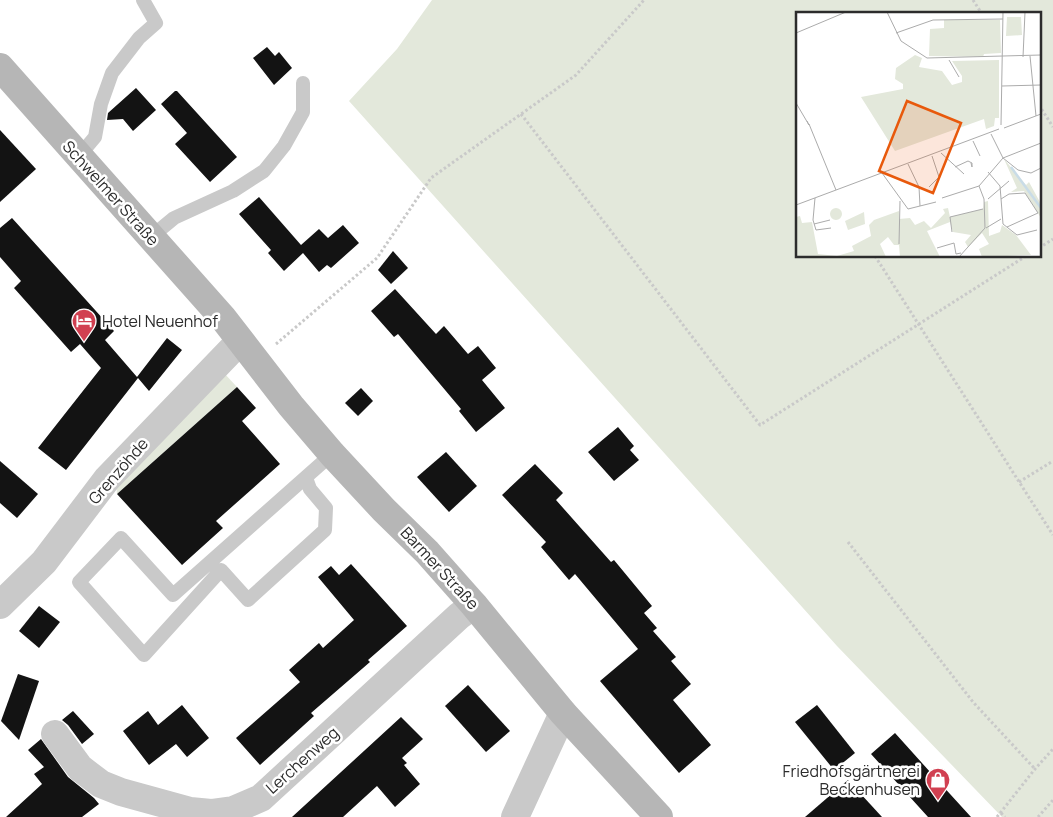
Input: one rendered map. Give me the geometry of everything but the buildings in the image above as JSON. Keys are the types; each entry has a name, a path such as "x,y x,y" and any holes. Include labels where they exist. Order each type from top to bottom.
{"main road":[{"name":"Schwelmer Straße","path":"0,67 223,318"},
{"name":"Barmer Straße","path":"223,318 291,406 332,454 384,510 427,552 564,713 659,817"}],"street":[{"name":"Grenzöhde","path":"0,605 44,562 107,480 248,351"},
{"name":"Lerchenweg","path":"55,734 80,768 108,787 190,811 211,813 233,810 261,798 474,605"},
{"path":"515,817 564,713"}],"lane":[{"path":"79,156 95,137 101,104 112,74 139,38 156,23 143,0"},
{"path":"151,237 174,218 233,191 264,171 284,146 302,112 303,83"},
{"path":"217,564 173,596 120,538 79,582 144,655 217,564 332,454"},
{"path":"217,564 248,600 325,530 326,508 310,489 306,478"}],"path":[{"path":"248,351 377,258 431,178 576,75 644,0"},
{"path":"973,0 981,12"},
{"path":"1040,107 1053,127"},
{"path":"522,114 760,424 1023,258"},
{"path":"1040,247 1053,239"},
{"path":"876,258 1053,535"},
{"path":"1019,482 1053,461"},
{"path":"848,542 973,702 1035,769"},
{"path":"997,817 1053,749"},
{"path":"1038,817 1053,800"},
{"path":"1001,813 1005,817"}],"shaded area":[{"path":"432,0 1053,0 1053,817 1002,817 837,646 349,101 397,49"},
{"path":"223,372 237,387 117,494 116,484"}],"place":[{"name":"Hotel Neuenhof","path":"84,342"},
{"name":"Friedhofsgärtnerei Beckenhusen","path":"938,801"}]}
